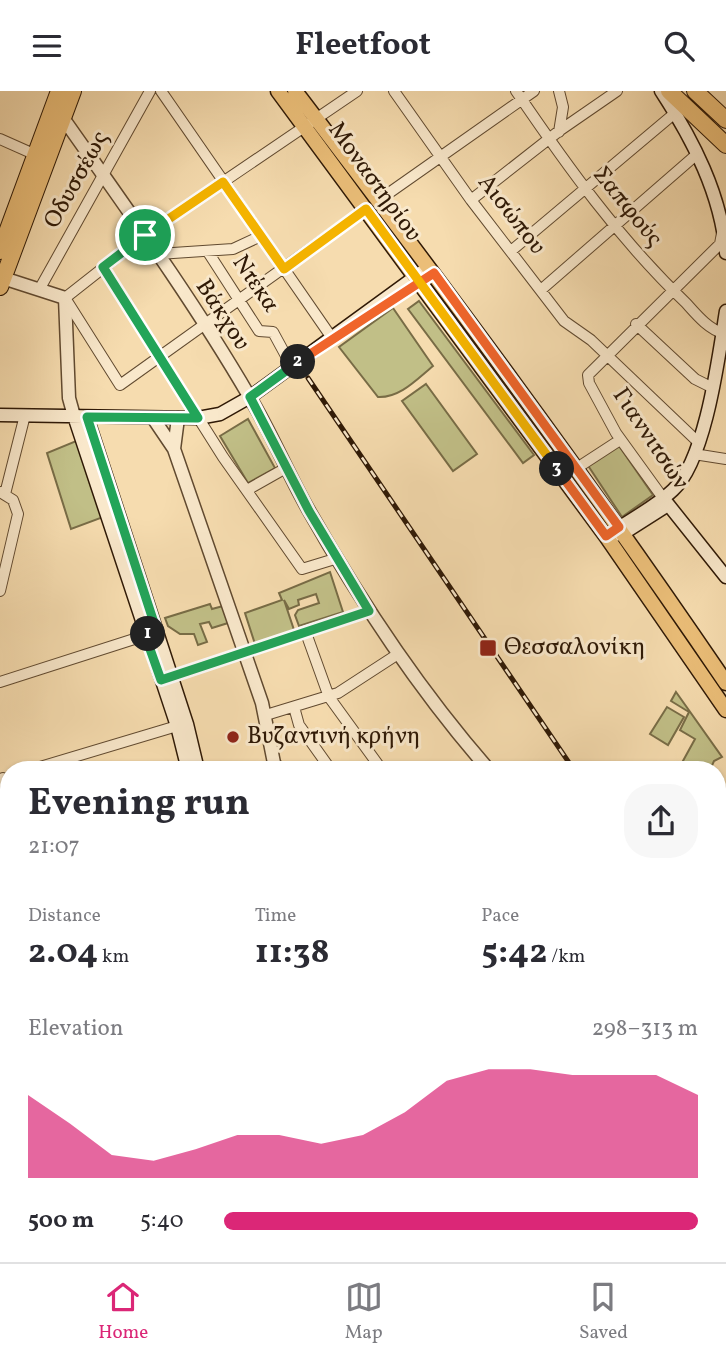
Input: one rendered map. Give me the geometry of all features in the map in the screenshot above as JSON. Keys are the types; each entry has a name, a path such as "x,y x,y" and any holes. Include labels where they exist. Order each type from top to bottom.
{"highway":[{"path":"0,251 59,91"},
{"path":"2,283 73,91"},
{"path":"669,91 726,145"},
{"path":"695,91 726,120"}],"main road":[{"name":"Μοναστηρίου","path":"278,91 311,123 372,205 418,279 606,536 726,710"},
{"name":"Μοναστηρίου","path":"295,91 311,123"},
{"name":"Μοναστηρίου","path":"372,205 432,270 622,530 726,683"}],"street":[{"name":"Οδυσσέως","path":"39,290 150,91"},
{"path":"161,91 332,338"},
{"path":"65,298 145,235 357,91"},
{"name":"Αισώπου","path":"394,91 471,200 564,321 588,336 696,448"},
{"path":"2,283 65,298 120,385 441,156 519,95 534,91"},
{"path":"558,152 563,109 559,91"},
{"path":"471,200 559,131 617,91"},
{"path":"660,91 675,113 717,200 725,227 726,253"},
{"name":"Σαπφούς","path":"519,95 584,190 672,290 705,322 723,333"},
{"path":"512,251 675,113"},
{"name":"Βάκχου","path":"63,118 158,254 250,397 286,468 369,611 398,654 481,761"},
{"path":"0,139 36,155"},
{"path":"542,289 696,155"},
{"path":"606,354 720,244 725,227"},
{"path":"158,254 233,249 261,236"},
{"name":"Ντέκα","path":"208,252 259,331 273,332 292,367"},
{"path":"103,267 198,418 302,569 338,558"},
{"path":"0,415 198,418 220,414 250,397 432,270"},
{"path":"65,298 69,398 81,417 166,679 186,761"},
{"path":"606,536 622,530 666,501 679,484 696,448 722,356 726,311"},
{"path":"636,324 695,379 713,388"},
{"name":"Γιαννιτσών","path":"606,354 589,372 588,380 620,440 726,577"},
{"path":"0,591 18,513 13,500 3,493 25,415"},
{"path":"153,418 174,449 266,715 275,761"},
{"path":"174,449 178,418"},
{"path":"577,468 620,440"},
{"path":"696,448 726,460"},
{"path":"247,490 286,468"},
{"path":"166,679 369,611"},
{"path":"306,633 329,697 375,761"},
{"path":"0,682 151,634"},
{"path":"266,715 329,697 398,654"},
{"path":"166,679 187,724 196,761"},
{"path":"293,707 299,725 325,761"},
{"path":"60,761 177,726"}],"shaded area":[{"path":"419,301 534,455 523,463 408,309"},
{"path":"393,308 433,366 401,391 378,397 339,347"},
{"path":"426,384 477,454 453,471 402,401"},
{"path":"248,419 275,468 248,483 220,436"},
{"path":"81,439 106,516 71,529 47,453"},
{"path":"617,443 653,495 622,517 587,464"},
{"path":"330,572 343,612 299,626 295,615 298,610 319,603 316,594 298,600 299,605 289,609 284,600 294,630 255,644 245,613 282,600 279,593"},
{"path":"210,604 212,609 223,606 228,623 212,628 209,622 200,624 207,642 198,645 194,634 180,634 168,626 165,618"},
{"path":"676,692 722,757 714,761 683,761 695,739 680,730 689,712 671,701"},
{"path":"667,707 684,717 668,745 650,734"}],"railway":[{"path":"308,378 568,761"}],"place":[{"name":"Θεσσαλονίκη","path":"488,648"},
{"name":"Βυζαντινή κρήνη","path":"233,737"}],"route":[{"path":"145,235 103,267 198,418 87,417 157,632 145,635 161,680 369,611 309,511 250,397 345,329 360,324 409,290 421,282 434,273 619,527 606,536 421,282 366,209 284,269 223,182 145,235"}]}
